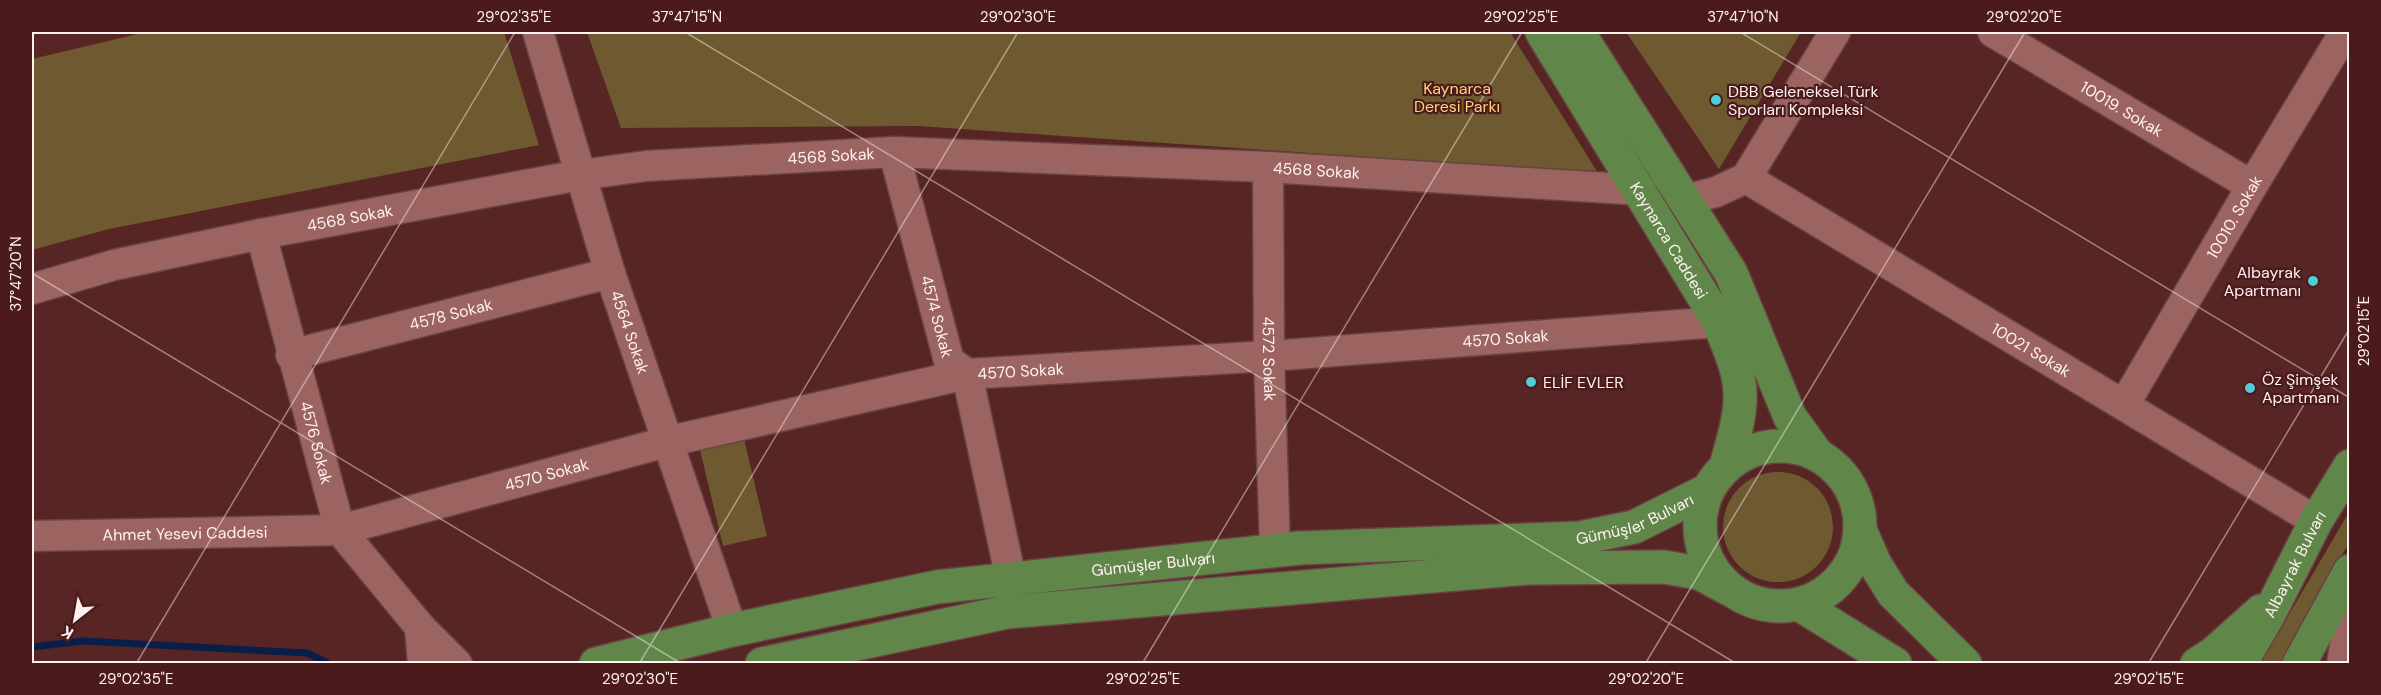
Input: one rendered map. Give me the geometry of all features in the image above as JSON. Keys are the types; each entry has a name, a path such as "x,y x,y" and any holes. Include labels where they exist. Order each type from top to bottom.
{"main road":[{"name":"Kaynarca Caddesi","path":"1542,32 1641,190 1719,322 1731,352 1740,392 1736,430 1699,517 1701,543 1711,568 1729,589 1753,602 1780,607 1799,604 1831,589 1849,568 1860,543 1860,515 1852,489 1837,468 1816,453 1790,417 1731,273 1578,32"},
{"name":"Kaynarca Caddesi","path":"1717,478 1741,455 1765,446 1791,446 1816,453"},
{"name":"Albayrak Bulvarı","path":"2240,663 2278,596 2316,521 2349,466"},
{"name":"Gümüşler Bulvarı","path":"596,663 732,630 937,587 1275,551 1580,538 1634,527 1717,478"},
{"name":"Kaynarca Caddesi","path":"1860,530 1875,564 1893,593 1965,663"},
{"name":"Gümüşler Bulvarı","path":"762,663 1007,612 1518,569 1664,567 1699,573 1729,589"},
{"path":"2299,663 2349,571"},
{"path":"2197,663 2214,653 2278,596"},
{"path":"1799,604 1895,663"}],"street":[{"name":"4564 Sokak","path":"538,32 610,273 670,441 732,630"},
{"path":"1684,200 1716,192 1746,178 1835,32"},
{"name":"10019. Sokak","path":"1993,32 2252,186"},
{"name":"10010. Sokak","path":"2124,405 2252,186 2342,51"},
{"name":"4568 Sokak","path":"32,289 114,265 261,234 580,175 646,166 894,152 1268,166 1641,190"},
{"name":"4574 Sokak","path":"894,152 949,361 967,374 1011,579"},
{"name":"4572 Sokak","path":"1268,166 1269,356 1275,551"},
{"name":"10021 Sokak","path":"1746,178 2316,521"},
{"name":"4576 Sokak","path":"261,234 291,355 340,530 420,627 457,663"},
{"name":"4578 Sokak","path":"291,355 610,273"},
{"name":"4570 Sokak","path":"340,530 670,441 967,374 1269,356 1719,322"},
{"name":"Ahmet Yesevi Caddesi","path":"32,536 340,530"},
{"path":"2342,663 2349,615"},
{"path":"420,627 423,663"}],"green space":[{"path":"146,32 504,32 539,145 109,229 32,250 32,59"},
{"name":"Kaynarca Deresi Parkı","path":"587,32 1510,32 1598,173 918,126 621,128"},
{"name":"DBB Geleneksel Türk Sporları Kompleksi","path":"1626,32 1801,32 1719,169"},
{"path":"744,439 767,536 723,546 700,450"},
{"path":"1778,472 1799,476 1817,488 1829,506 1833,527 1829,548 1817,566 1799,578 1778,582 1757,578 1739,566 1727,548 1723,527 1727,506 1739,488 1757,476"},
{"path":"2349,512 2349,543 2280,663 2260,664"}],"waterway":[{"path":"32,647 83,641 307,653 329,664"}],"place":[{"name":"DBB Geleneksel Türk Sporları Kompleksi","path":"1716,100"},
{"name":"Albayrak Apartmanı","path":"2313,281"},
{"name":"ELİF EVLER","path":"1531,382"},
{"name":"Öz Şimşek Apartmanı","path":"2250,388"}]}
